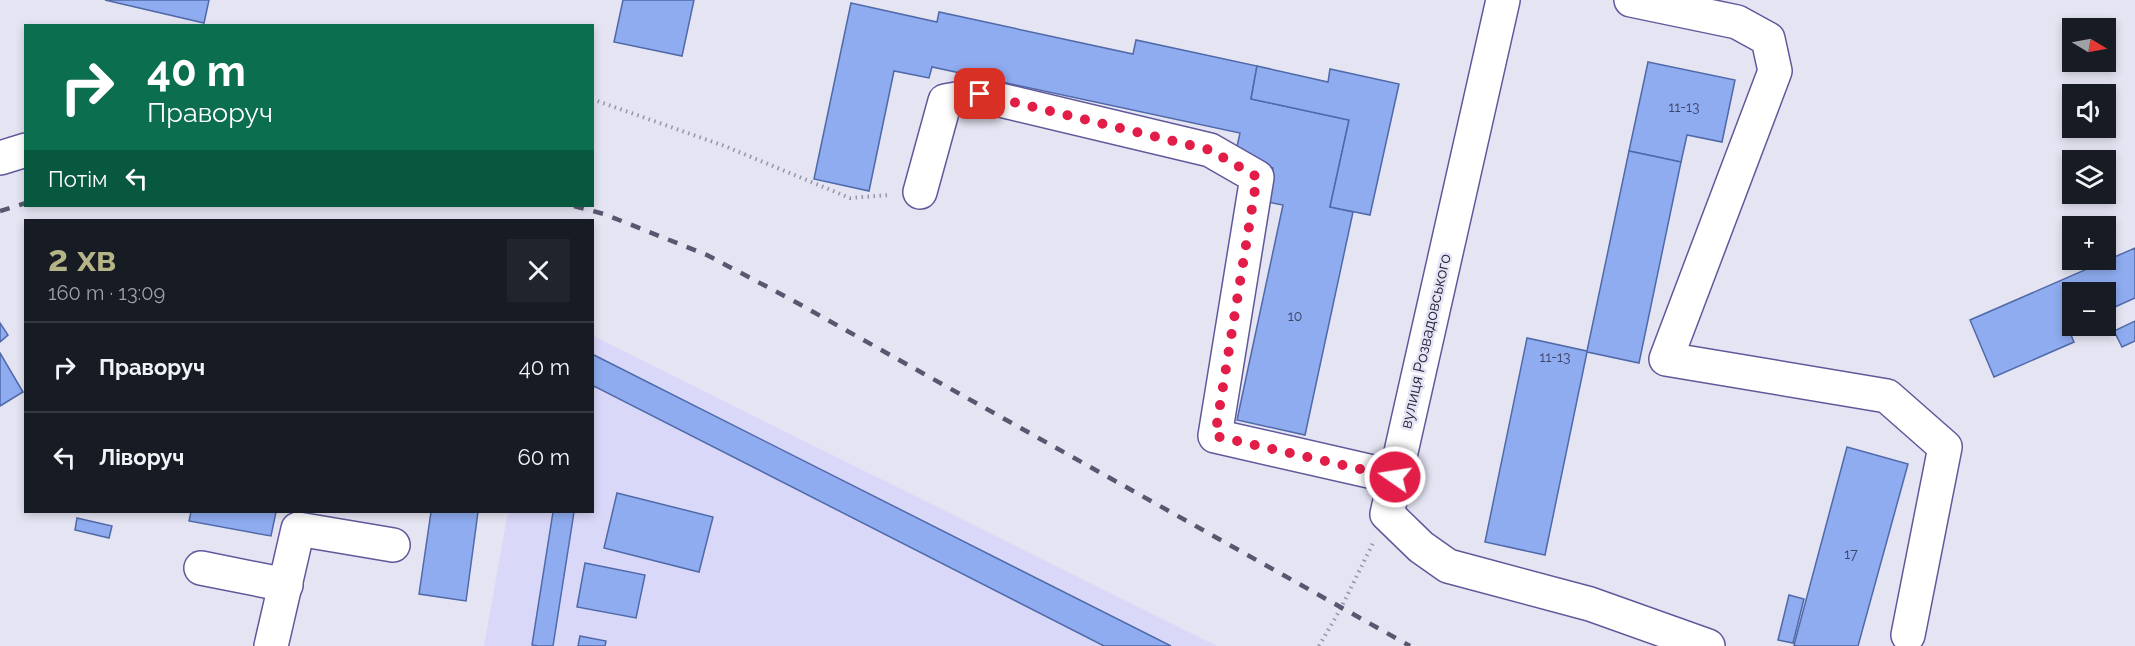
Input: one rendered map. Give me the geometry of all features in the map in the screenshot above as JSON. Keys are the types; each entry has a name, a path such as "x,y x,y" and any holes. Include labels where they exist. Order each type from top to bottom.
{"street":[{"name":"вулиця Розвадовського","path":"1387,514 1503,0"},
{"path":"1631,0 1737,22 1768,39 1775,71 1666,358 1887,396 1945,447 1908,635"},
{"path":"920,192 945,101 980,94 1210,150 1257,177 1215,436 1395,477"},
{"path":"0,158 24,151"},
{"path":"1387,514 1421,546 1448,566 1590,604 1708,646"},
{"path":"271,646 298,529 393,545"},
{"path":"201,567 286,585"}],"path":[{"path":"594,100 727,147 850,198 920,192"},
{"path":"1319,646 1341,608 1387,514"}],"shaded area":[{"path":"594,336 1217,646 484,646 508,513 594,513"}],"building":[{"path":"105,0 209,0 204,23"},
{"path":"623,0 694,0 682,56 614,42"},
{"path":"851,3 937,22 939,12 1133,54 1136,40 1257,66 1251,99 1349,120 1330,207 1353,212 1305,435 1237,420 1283,205 1267,202 1273,168 1234,160 1240,133 932,67 929,78 894,71 869,191 814,179"},
{"path":"1648,62 1735,80 1722,142 1687,135 1681,162 1629,151"},
{"path":"1257,66 1328,82 1330,69 1399,84 1370,215 1330,207 1349,120 1251,99"},
{"path":"1629,151 1681,162 1639,363 1587,352 1545,555 1485,542 1527,338 1587,351"},
{"path":"2135,248 2135,298 2116,307 2116,282 2062,282 2062,336 2071,336 2074,342 1994,377 1970,320 2085,270 2116,270 2116,256"},
{"path":"2135,321 2135,341 2122,347 2116,330"},
{"path":"0,323 8,335 0,342"},
{"path":"0,353 23,392 0,406"},
{"path":"594,355 1171,646 1104,646 594,386"},
{"path":"1847,447 1908,464 1858,646 1797,646 1794,645"},
{"path":"617,493 713,517 699,572 604,548"},
{"path":"191,513 276,513 271,536 189,521"},
{"path":"431,513 478,513 466,601 419,594"},
{"path":"553,513 574,513 553,646 532,645"},
{"path":"77,518 112,526 109,538 75,530"},
{"path":"585,563 645,575 636,618 577,607"},
{"path":"1789,595 1804,599 1793,643 1778,640"},
{"path":"580,636 606,641 605,646 578,646"}],"railway":[{"path":"0,211 24,204"},
{"path":"578,207 604,214 707,255 792,300 1410,646"}],"route":[{"path":"980,94 1210,150 1257,177 1215,436 1395,477"}]}
